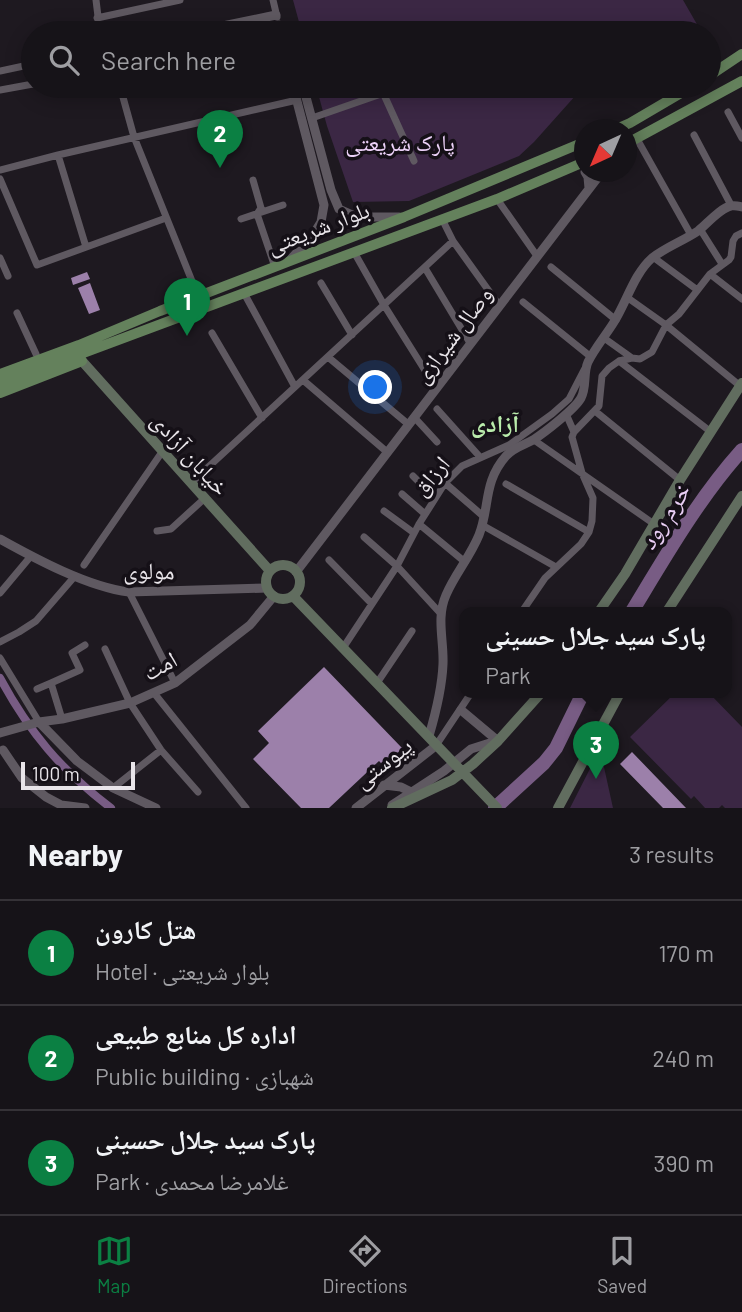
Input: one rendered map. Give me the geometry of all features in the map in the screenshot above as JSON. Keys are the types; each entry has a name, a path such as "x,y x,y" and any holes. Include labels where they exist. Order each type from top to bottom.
{"main road":[{"path":"721,68 742,54"},
{"path":"721,93 742,81"},
{"path":"637,119 673,98"},
{"path":"637,139 711,98"},
{"name":"بلوار شریعتی","path":"84,348 198,296 404,217 574,146"},
{"name":"بلوار شریعتی","path":"0,374 65,350 130,336 574,170"},
{"path":"0,393 82,361 130,336"},
{"path":"0,368 57,347 84,348"},
{"path":"0,384 84,348"},
{"name":"خیابان آزادی","path":"82,361 270,571"},
{"path":"602,607 741,384"},
{"path":"670,607 742,496"},
{"path":"286,566 296,572 299,576 299,587 293,596 284,599 270,592 267,576 270,571 286,566"},
{"path":"293,596 433,743 490,808"},
{"path":"389,808 452,780 498,741 537,698"},
{"path":"560,805 617,698"},
{"path":"446,757 498,808"}],"street":[{"path":"96,0 97,19 180,0"},
{"path":"273,0 277,21"},
{"path":"0,71 21,67"},
{"path":"0,90 21,86"},
{"path":"123,98 134,137 198,296"},
{"path":"288,262 321,222 324,205 304,98"},
{"path":"307,119 360,98"},
{"path":"386,98 414,161"},
{"path":"0,170 297,100 307,119 339,209 357,217 404,217"},
{"path":"728,112 742,138"},
{"path":"694,135 731,205"},
{"path":"637,150 691,235"},
{"path":"58,155 86,247"},
{"path":"0,179 37,265 166,218"},
{"path":"253,180 261,208 257,214"},
{"path":"588,182 589,188"},
{"name":"وصال شیرازی","path":"296,572 594,182"},
{"path":"497,199 537,256"},
{"path":"241,219 283,205"},
{"path":"433,743 441,693 441,614 445,597 459,569 471,554 483,520 489,488 498,467 513,449 534,439 566,414 581,398 586,368 591,357 628,298 639,273 653,257 700,229 731,205 742,207"},
{"path":"257,214 275,267"},
{"path":"442,219 453,241 499,305"},
{"path":"700,229 722,264"},
{"path":"525,607 545,578 581,544 589,532 593,498 572,441 574,432 599,406 602,376 619,361 640,359 652,352 666,325 679,314 710,274 731,257 733,241 742,233"},
{"path":"191,483 453,241"},
{"path":"354,252 436,388"},
{"path":"653,257 696,289"},
{"path":"0,258 8,276"},
{"path":"551,267 615,320"},
{"path":"425,268 470,343"},
{"path":"710,274 742,299"},
{"path":"321,282 352,335"},
{"path":"244,293 295,387"},
{"path":"628,298 741,384"},
{"path":"523,302 591,357"},
{"path":"17,313 36,354"},
{"path":"212,334 262,418"},
{"path":"604,338 632,358"},
{"path":"328,357 437,442"},
{"path":"619,361 711,432"},
{"name":"ارزاق","path":"343,648 397,566 445,483 462,466 509,445 552,414 569,399 586,368"},
{"path":"303,380 387,452"},
{"path":"437,409 480,457"},
{"path":"595,411 680,480"},
{"path":"566,414 574,432"},
{"path":"534,439 654,524"},
{"path":"84,565 162,452"},
{"path":"413,476 435,498"},
{"path":"445,483 483,520 556,567"},
{"path":"506,484 589,532"},
{"path":"402,494 425,514"},
{"path":"156,531 171,529 205,498"},
{"path":"384,511 414,533"},
{"path":"419,524 465,562"},
{"path":"363,537 397,566 441,614"},
{"name":"مولوی","path":"0,539 75,576 116,590 270,592"},
{"path":"0,593 31,556"},
{"path":"329,560 372,604"},
{"path":"0,642 36,621 75,576"},
{"path":"129,592 175,683"},
{"name":"امت","path":"0,733 16,727 130,704 175,683 250,625 270,592"},
{"path":"377,683 412,631"},
{"path":"37,690 80,670 72,653 85,645"},
{"path":"105,649 130,704 161,750 198,792"},
{"path":"0,658 39,722 77,761 113,788 156,808"},
{"path":"51,683 62,719"},
{"path":"153,693 246,808"},
{"path":"433,743 468,698"},
{"path":"461,710 498,741"},
{"path":"0,733 5,740 2,750 22,778 61,805 85,808"},
{"path":"389,808 471,749 498,741"},
{"name":"پیوستی","path":"356,808 433,743"},
{"path":"113,788 161,750"},
{"path":"401,787 403,770"},
{"path":"384,785 401,787 411,792"}],"green space":[{"path":"293,0 683,0 695,21 299,21"},
{"name":"پارک شریعتی","path":"319,98 573,98 519,156 409,201 353,202"},
{"path":"670,698 714,698 742,727 742,808 725,808 722,805 719,808 705,808 694,796 691,799 630,737"},
{"path":"600,749 613,808 570,808"}],"building":[{"path":"87,272 90,279 73,285 71,278"},
{"path":"90,283 100,310 89,314 78,288"},
{"path":"324,667 402,748 385,767 379,761 329,808 301,808 253,759 269,743 258,731"},
{"path":"632,752 686,808 663,808 620,764"}],"waterway":[{"name":"خرم رود","path":"635,607 697,508 742,450"},
{"path":"0,678 23,716 48,749 111,808"},
{"name":"خرم رود","path":"495,808 544,763 556,748 581,698"}],"place":[{"name":"اداره کل منابع طبیعی","path":"220,168"},
{"name":"هتل کارون","path":"187,336"},
{"name":"پارک سید جلال حسینی","path":"596,779"}],"district":[{"name":"آزادی","path":"495,424"}]}
